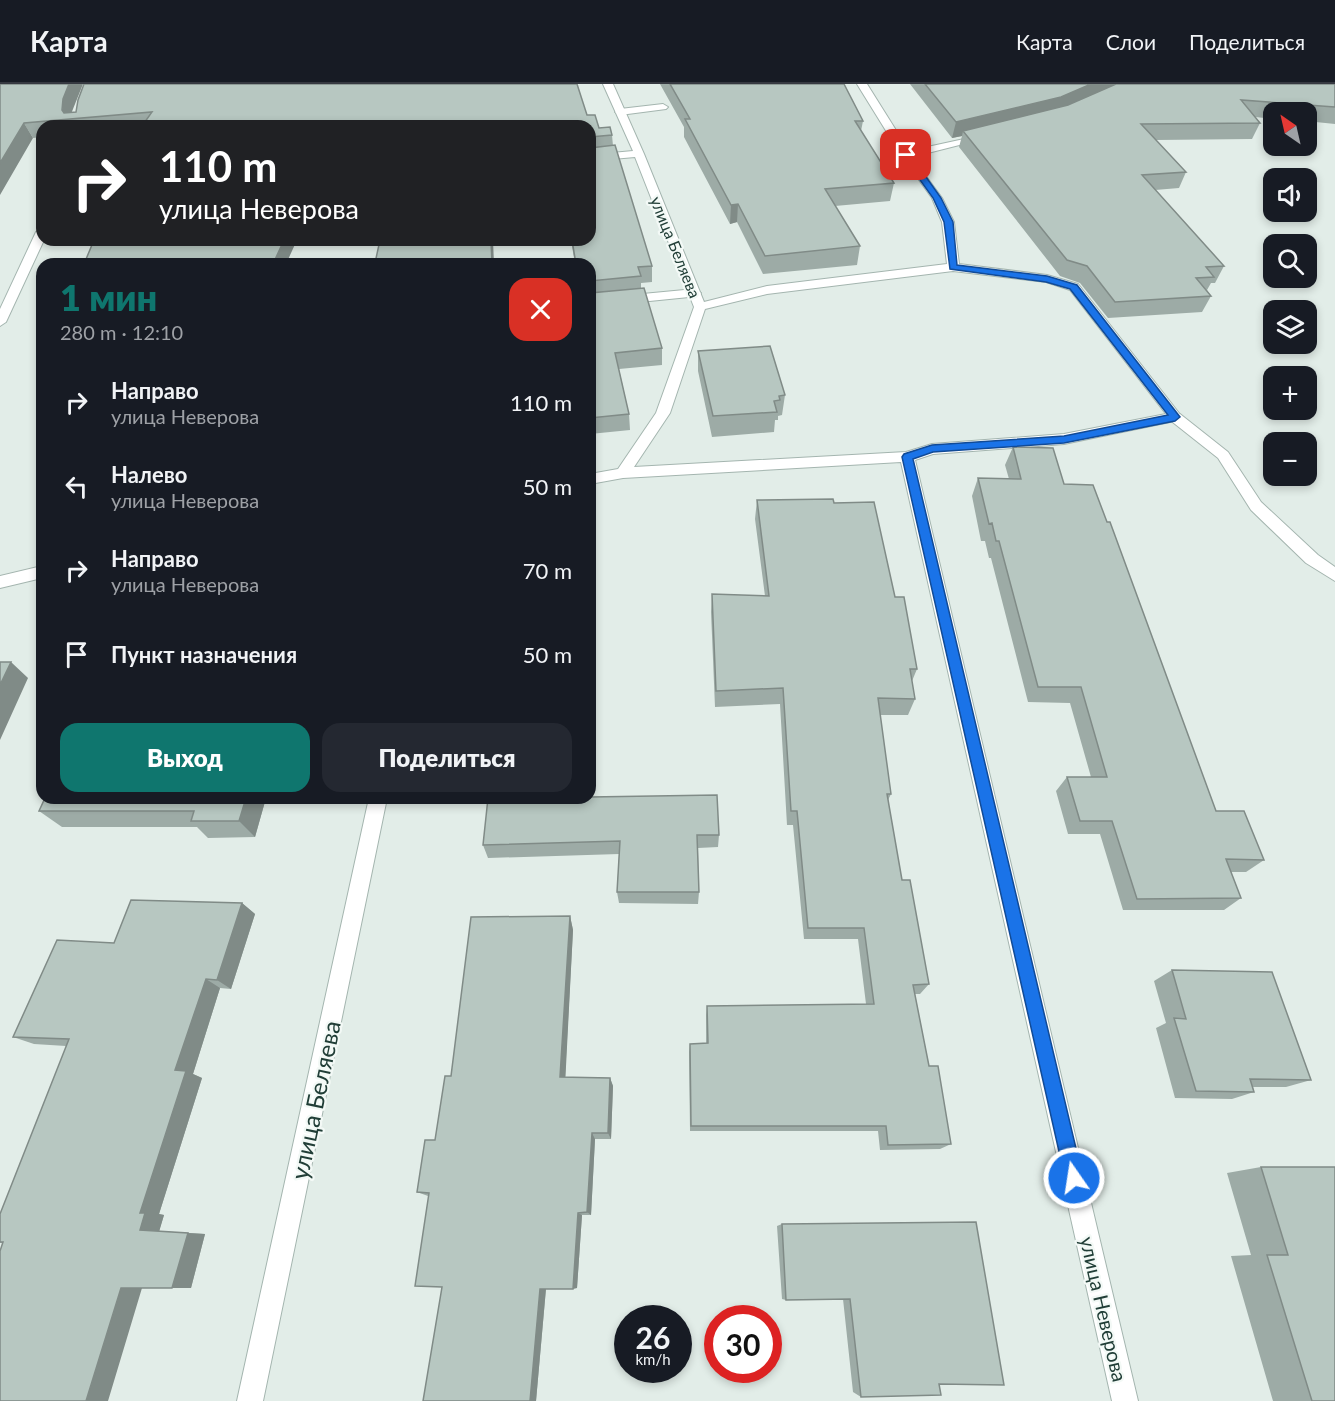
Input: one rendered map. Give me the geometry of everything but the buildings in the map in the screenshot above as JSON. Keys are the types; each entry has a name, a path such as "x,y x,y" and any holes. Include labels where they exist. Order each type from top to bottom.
{"street":[{"name":"улица Беляева","path":"608,84 639,154 700,307 663,413 623,473"},
{"path":"862,84 906,155 937,198 948,222 953,267"},
{"path":"620,112 663,107"},
{"path":"906,155 998,132"},
{"path":"596,158 639,154"},
{"path":"0,322 36,245"},
{"path":"700,307 767,290 953,267 1047,279 1074,287 1175,417 1223,455 1256,506 1312,559 1335,575"},
{"path":"596,302 695,293"},
{"path":"596,478 623,473 907,457 932,449 1064,439 1175,417"},
{"name":"улица Неверова","path":"907,457 1125,1401"},
{"path":"0,582 36,573"},
{"name":"улица Беляева","path":"250,1401 377,804"}],"route":[{"path":"906,155 937,198 948,222 953,267 1047,279 1074,287 1175,417 1064,439 932,449 907,457 1074,1178"}]}
